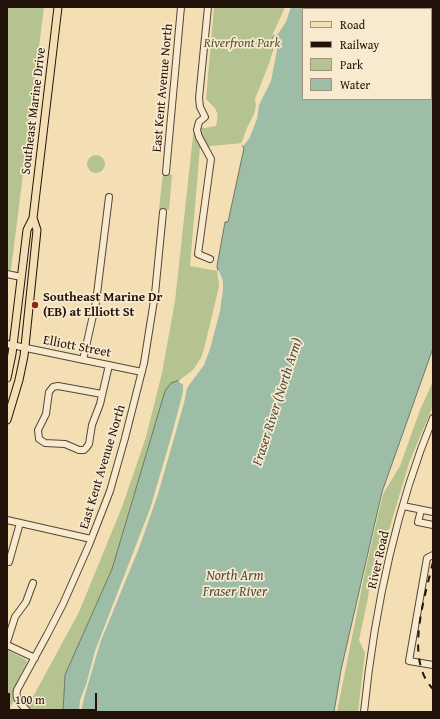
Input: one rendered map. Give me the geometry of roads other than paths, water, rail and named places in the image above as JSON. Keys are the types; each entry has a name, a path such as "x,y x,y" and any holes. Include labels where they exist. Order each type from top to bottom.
{"main road":[{"name":"Southeast Marine Drive","path":"7,420 19,380 25,348 38,230 34,218 58,7"},
{"name":"Southeast Marine Drive","path":"7,378 10,345 26,230 34,218"}],"street":[{"name":"East Kent Avenue North","path":"166,172 181,7"},
{"path":"208,7 199,98 200,107 205,116 199,122 197,130 199,137 211,159 198,254 210,259"},
{"path":"83,360 96,302 109,196"},
{"name":"East Kent Avenue North","path":"27,710 18,699 16,693 63,604 91,539 110,491 125,438 142,372 155,294 163,212"},
{"path":"7,274 20,276"},
{"name":"Elliott Street","path":"10,345 142,372"},
{"path":"102,394 58,386 53,387 49,392 46,414 38,430 39,439 45,443 65,444 76,450 84,450 88,444 92,425 102,394 109,365"},
{"name":"River Road","path":"364,712 367,682 382,596 403,506 412,474 433,418"},
{"path":"403,506 433,512"},
{"path":"420,510 418,522 433,526"},
{"path":"7,520 91,539"},
{"path":"9,562 20,523"},
{"path":"433,555 427,558 409,661 433,665"},
{"path":"33,583 26,602 15,616 7,643 35,658"}],"water":[{"name":"North Arm Fraser River","path":"286,7 433,7 433,348 382,492 341,670 334,712 63,712 65,675 112,569 165,391 171,383 186,378 200,364 205,349 220,285 217,266 225,222 228,222 244,148 242,145 257,109 271,61 274,45 273,37"}],"railway":[{"path":"433,562 422,610 418,645 424,676 433,689"}],"place":[{"name":"Southeast Marine Dr (EB) at Elliott St","path":"35,305"}],"park label":[{"name":"Riverfront Park","path":"242,44"}],"water label":[{"name":"Fraser River (North Arm)","path":"278,402"}]}
